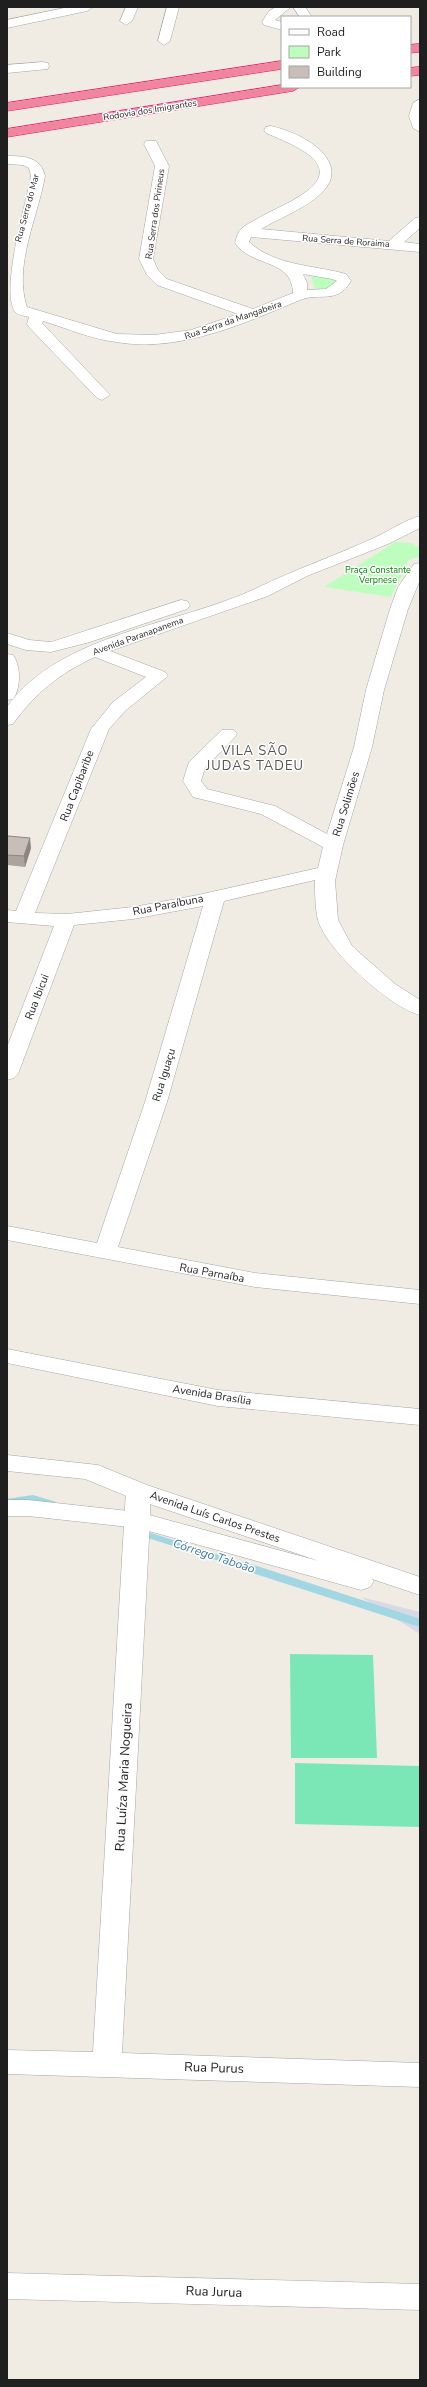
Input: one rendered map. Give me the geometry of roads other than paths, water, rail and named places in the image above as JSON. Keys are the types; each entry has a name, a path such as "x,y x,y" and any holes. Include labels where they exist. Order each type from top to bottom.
{"highway":[{"path":"7,107 281,65"},
{"name":"Rodovia dos Imigrantes","path":"7,133 287,88"}],"street":[{"path":"7,24 87,7"},
{"path":"126,21 132,7"},
{"path":"164,41 166,26 173,7"},
{"path":"281,26 268,22 274,14 285,7"},
{"path":"299,7 305,16"},
{"path":"7,69 43,66"},
{"path":"420,103 416,116 420,128"},
{"path":"271,130 313,151 319,156 326,170 326,178 322,187 292,207 246,232 242,243 250,250 289,267 301,280 300,295"},
{"name":"Rua Serra dos Pirineus","path":"151,144 162,166 146,259 148,268 162,282 252,314"},
{"name":"Rua Serra do Mar","path":"9,160 29,163 36,166 37,170 34,191 11,252"},
{"path":"250,250 272,236 279,221 292,207"},
{"path":"394,244 420,221"},
{"name":"Rua Serra de Roraima","path":"246,232 272,236 394,244 420,248"},
{"name":"Rua Serra da Mangabeira","path":"11,252 11,292 14,304 21,310 37,316 116,338 154,340 194,334 252,314 300,295 331,292 343,285 344,281 341,277 289,267"},
{"path":"37,316 34,324 102,395"},
{"name":"Avenida Paranapanema","path":"7,720 34,687 55,671 94,651 262,592 287,578 418,526"},
{"name":"Rua Solimões","path":"420,568 413,576 402,599 375,690 363,747 326,872 326,901 328,920 334,934 345,950 388,988 420,1009"},
{"name":"Avenida Paranapanema","path":"7,638 39,647 67,643 157,612 251,585 287,578"},
{"name":"Rua Capibaribe","path":"15,917 55,843 100,729 122,702 159,676 94,651"},
{"path":"7,659 10,676 7,695"},
{"path":"228,734 196,766 192,781 200,793 268,810 333,845"},
{"name":"Rua Paraíbuna","path":"15,917 66,920 116,915 216,896 326,872"},
{"name":"Rua Iguaçu","path":"105,1252 156,1102 216,896"},
{"name":"Rua Ibicui","path":"7,1074 66,920"},
{"name":"Rua Parnaíba","path":"7,1233 255,1280 420,1296"},
{"name":"Avenida Brasília","path":"7,1356 218,1398 420,1417"},
{"name":"Avenida Luís Carlos Prestes","path":"7,1463 89,1471 138,1491 420,1586"},
{"name":"Rua Luíza Maria Nogueira","path":"107,2064 138,1520 138,1491"},
{"name":"Avenida Luís Carlos Prestes","path":"7,1508 28,1508 138,1520 242,1547 420,1600"},
{"name":"Rua Purus","path":"7,2062 420,2075"},
{"name":"Rua Jurua","path":"7,2286 420,2297"}],"waterway":[{"name":"Córrego Taboão","path":"7,1502 33,1498 53,1504"},
{"name":"Córrego Taboão","path":"142,1533 247,1567"},
{"name":"Córrego Taboão","path":"244,1566 420,1623"}],"district":[{"name":"VILA SÃO JUDAS TADEU","path":"255,758"}],"park label":[{"name":"Praça Constante Verpnese","path":"378,576"}]}
